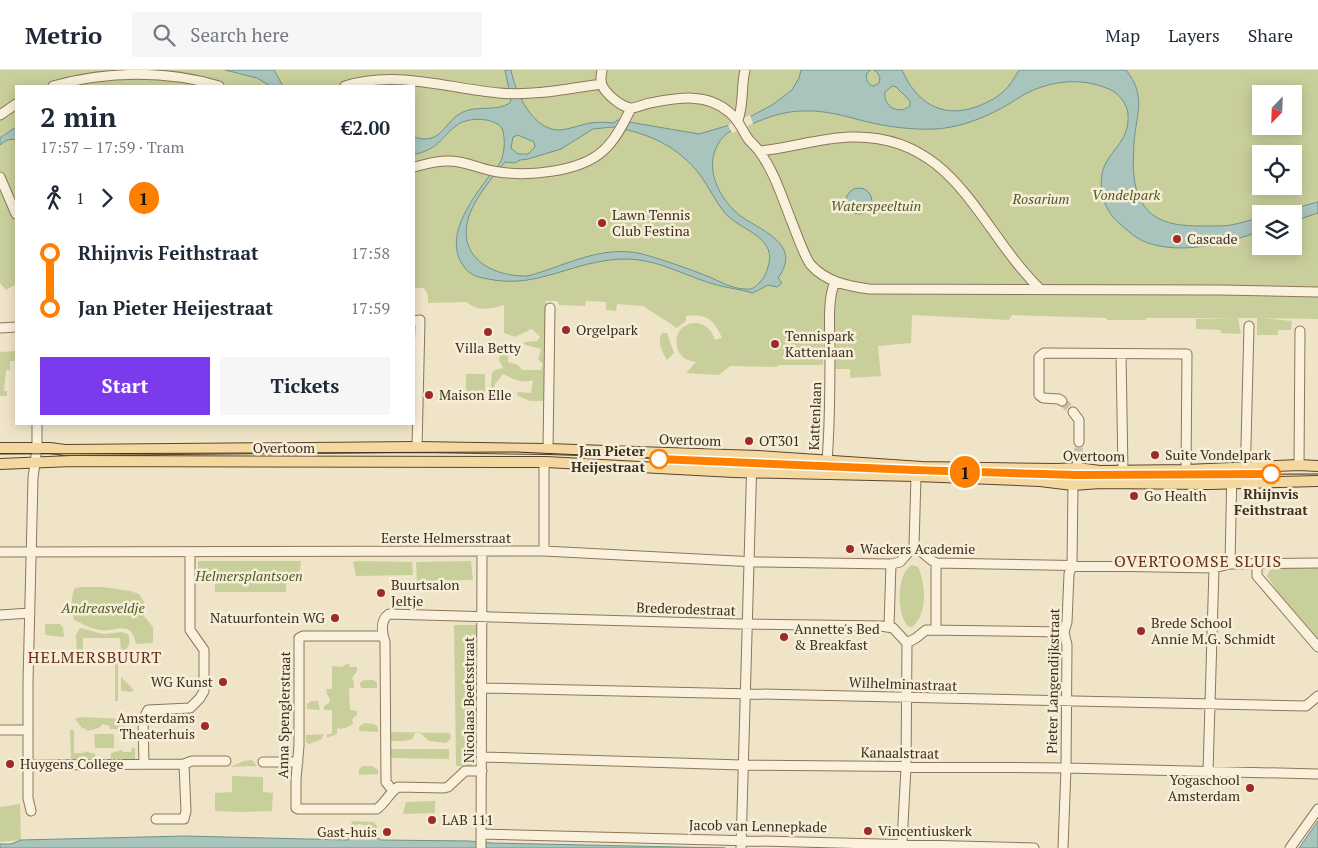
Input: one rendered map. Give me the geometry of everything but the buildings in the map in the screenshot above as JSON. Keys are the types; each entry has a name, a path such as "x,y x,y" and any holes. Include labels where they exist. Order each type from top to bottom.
{"main road":[{"name":"Overtoom","path":"0,448 74,450 417,447 548,449 752,456 922,467 1077,468 1100,471 1318,466"},
{"name":"Overtoom","path":"0,464 72,462 546,462 751,472 1040,481 1073,485 1100,483 1245,484 1318,481"}],"street":[{"path":"602,70 601,84 616,101 631,108 678,99 699,98 716,103 738,120 748,139 760,151 779,188 809,263 821,274 835,282 869,289 1318,292"},
{"path":"738,120 741,111 741,92 745,70"},
{"path":"347,85 372,73 393,71 412,71 471,88 509,93 601,84"},
{"path":"56,85 93,73 149,72 176,74 217,85"},
{"path":"0,115 15,105"},
{"path":"415,167 435,162 458,161 491,170 519,174 539,173 577,164 603,152 612,142 631,108"},
{"path":"760,151 849,137 879,138 909,147 942,169 960,186 1024,274 1040,290"},
{"path":"0,177 15,212"},
{"name":"Kattenlaan","path":"827,461 831,309 832,287 835,282"},
{"path":"548,449 550,308"},
{"path":"417,320 417,447"},
{"path":"1245,484 1249,326"},
{"path":"0,328 15,327"},
{"path":"1299,465 1300,331"},
{"path":"1062,401 1059,399 1043,398 1039,395 1039,357 1044,353 1187,354 1186,470"},
{"path":"1121,354 1123,471"},
{"path":"1073,412 1079,420 1079,442"},
{"path":"31,811 28,798 30,553 37,425"},
{"path":"741,844 752,456"},
{"path":"1077,468 1078,457"},
{"path":"544,551 544,467 546,462"},
{"path":"1230,564 1232,468"},
{"path":"907,643 900,638 896,630 889,626 891,564 900,562 914,546 916,476"},
{"name":"Pieter Langendijkstraat","path":"1064,848 1067,645 1064,632 1067,622 1069,574 1072,565 1073,485"},
{"path":"914,546 936,563 1214,568 1230,564 1318,563"},
{"name":"Eerste Helmersstraat","path":"0,552 544,551 748,561 891,564"},
{"path":"144,764 143,720 148,710 190,708 204,691 204,650 190,630 190,552"},
{"name":"Nicolaas Beetsstraat","path":"481,840 482,552"},
{"path":"936,563 934,628 936,629"},
{"path":"1257,564 1257,576 1318,647"},
{"path":"1208,772 1214,568"},
{"path":"0,614 30,613"},
{"name":"Brederodestraat","path":"383,636 384,617 389,614 483,618 889,626"},
{"path":"907,643 926,630 936,629 1064,632"},
{"name":"Anna Spenglerstraat","path":"383,636 303,636 299,638 296,808 298,810 377,809 392,791"},
{"path":"383,636 385,642 386,782 392,791 398,787 444,788 448,787 465,771 482,771"},
{"path":"902,844 906,767 907,643"},
{"name":"Wilhelminastraat","path":"483,688 1306,706 1318,696"},
{"path":"0,730 28,730"},
{"name":"Kanaalstraat","path":"482,756 742,765 1066,768 1318,774"},
{"path":"28,766 184,764 192,761 226,762"},
{"path":"263,762 298,762"},
{"path":"156,819 184,819 186,810 184,764"},
{"path":"1290,848 1318,809"},
{"name":"Jacob van Lennepkade","path":"481,840 741,844 902,844 1034,848"}],"green space":[{"name":"Vondelpark","path":"0,70 1318,70 1318,319 1263,318 1292,321 1291,330 1278,330 1278,335 1257,335 1257,318 1238,318 1241,334 1221,333 1221,330 1196,329 1196,319 1237,318 1107,320 1107,318 1012,315 1009,320 912,315 911,343 878,346 881,376 850,378 850,369 835,369 836,339 834,310 826,315 823,365 778,365 777,367 730,366 719,375 686,373 696,362 685,359 681,355 676,341 678,333 683,328 689,324 697,323 704,325 715,340 722,338 716,326 709,319 699,316 686,316 686,321 677,328 643,306 617,304 616,311 606,310 606,302 586,301 585,306 559,305 557,301 545,301 547,304 543,401 530,401 518,396 517,392 531,393 533,380 521,381 503,374 495,384 493,395 490,396 492,373 503,368 499,360 500,355 508,355 508,362 518,365 522,370 541,370 543,364 538,359 541,349 523,344 525,342 537,341 540,337 532,329 515,337 504,333 504,305 485,309 475,307 467,302 428,303 428,295 424,288 415,288 415,85 15,85 15,285 6,290 0,283"},
{"path":"662,333 667,333 674,353 667,360 660,343"},
{"path":"15,351 15,361 10,361 10,370 6,370 4,391 7,391 7,396 0,396 0,352"},
{"path":"466,374 485,374 485,399 466,399"},
{"name":"Helmersplantsoen","path":"198,561 301,561 299,577 286,577 286,592 215,592 215,579 198,579"},
{"path":"471,561 473,580 417,581 416,562"},
{"path":"353,562 412,562 413,575 356,576"},
{"path":"912,565 918,567 921,574 924,598 921,615 912,627 909,627 902,614 900,595 903,577"},
{"path":"1271,568 1318,568 1318,638 1277,591 1267,576"},
{"name":"Andreasveldje","path":"103,587 139,594 144,602 144,616 153,627 153,643 136,644 130,631 127,629 97,629 74,620 72,596 75,588"},
{"path":"45,624 60,624 63,627 64,637 45,635"},
{"path":"454,625 477,625 473,766 456,766"},
{"path":"80,628 103,634 122,632 128,634 129,645 118,659 118,701 115,701 115,654 121,653 120,638 83,638 83,654 86,657 77,658 76,635"},
{"path":"349,663 350,667 357,667 357,671 352,678 354,688 349,688 350,710 357,711 357,715 352,719 353,724 337,728 337,734 327,738 327,734 332,734 332,710 324,710 324,706 330,700 326,689 332,689 332,666 341,667"},
{"path":"121,677 134,690 131,692 121,691"},
{"path":"364,680 377,682 377,688 361,688 360,683"},
{"path":"311,701 318,701 320,710 307,709 307,704"},
{"path":"80,717 127,719 127,729 117,731 103,724 99,728 87,731 75,719"},
{"path":"364,723 374,724 378,727 378,732 359,731 359,727"},
{"path":"70,730 74,730 74,753 84,753 84,751 95,754 96,761 71,761"},
{"path":"388,732 450,733 451,738 446,743 429,741 420,733 415,733 412,739 389,741"},
{"path":"94,734 114,734 114,748 95,748"},
{"path":"324,734 322,739 309,744 306,742 306,735"},
{"path":"132,748 135,748 135,760 111,761 111,753 122,750 123,752 131,752"},
{"path":"390,749 449,749 449,759 391,758"},
{"path":"252,760 257,766 230,767 244,761"},
{"path":"362,766 372,766 378,770 378,774 359,775 359,770"},
{"path":"232,776 263,777 263,792 273,793 272,811 215,811 215,793 232,792"},
{"path":"435,801 435,813 403,814 406,802"},
{"path":"20,804 21,840 0,842 0,807"},
{"path":"351,821 374,822 377,826 376,838 371,838 371,826 358,824 353,827 353,837 349,837"}],"water":[{"path":"225,70 274,70 282,85 268,85 257,78"},
{"path":"505,70 511,70 521,99 527,109 550,129 568,129 590,123 614,123 617,120 699,134 740,122 772,105 792,90 801,70 871,70 866,75 869,83 874,86 879,83 880,77 873,70 902,70 922,99 941,109 952,111 976,107 994,99 1008,87 1019,70 1126,70 1136,88 1138,97 1139,105 1133,156 1135,184 1139,197 1145,207 1159,219 1188,226 1228,225 1252,219 1252,234 1234,240 1191,248 1176,248 1148,243 1132,235 1110,213 1104,201 1101,188 1104,166 1122,140 1128,124 1126,107 1120,97 1111,90 1090,83 1068,82 1035,89 998,110 958,126 926,129 900,128 827,112 803,111 790,112 764,119 733,130 724,136 713,156 714,177 718,188 730,206 738,214 775,239 782,247 786,255 785,266 778,278 782,283 777,287 768,285 753,293 713,284 660,265 633,259 603,261 519,281 485,279 472,274 465,268 456,246 457,234 473,199 501,161 504,151 502,128 498,124 487,120 480,119 462,122 435,146 416,154 415,137 424,139 437,135 456,116 463,112 505,106 510,103 511,99","holes":["892,86 896,87 910,101 910,106 906,109 893,108 887,102 885,92","613,127 661,142 682,156 700,175 725,213 761,240 769,254 769,263 766,274 756,286 752,289 736,288 676,265 631,252 601,253 528,276 501,273 479,261 467,241 466,228 473,206 490,180 505,162 515,163 561,149 593,129","518,135 534,142 535,147 528,154 518,154 511,148 513,137"]},
{"path":"15,128 15,139 7,140 0,145 0,138"},
{"path":"859,188 868,192 872,201 868,210 859,214 850,210 846,201 850,192"},
{"path":"1318,202 1318,213 1302,218 1302,206"},
{"path":"1318,821 1318,848 1299,848"},
{"path":"185,836 348,840 349,837 378,838 381,840 725,848 0,848 0,844 11,844 21,840"}],"pier":[{"path":"750,115 753,124 732,133 728,125"}],"tunnel":[{"path":"1062,401 1073,412"},
{"path":"1078,457 1079,442"}],"tram line":[{"path":"0,454 516,452 914,470 1077,475 1318,474"},
{"name":"1","path":"659,459 1077,475 1271,474"}],"place":[{"name":"Lawn Tennis Club Festina","path":"602,223"},
{"name":"Cascade","path":"1177,239"},
{"name":"Orgelpark","path":"566,330"},
{"name":"Villa Betty","path":"488,332"},
{"name":"Tennispark Kattenlaan","path":"775,344"},
{"name":"Maison Elle","path":"429,395"},
{"name":"OT301","path":"749,441"},
{"name":"Suite Vondelpark","path":"1155,455"},
{"name":"Jan Pieter Heijestraat","path":"659,459"},
{"name":"Rhijnvis Feithstraat","path":"1271,474"},
{"name":"Go Health","path":"1134,496"},
{"name":"Wackers Academie","path":"850,549"},
{"name":"Buurtsalon Jeltje","path":"381,593"},
{"name":"Natuurfontein WG","path":"335,618"},
{"name":"Brede School Annie M.G. Schmidt","path":"1141,631"},
{"name":"Annette's Bed & Breakfast","path":"784,637"},
{"name":"WG Kunst","path":"223,682"},
{"name":"Amsterdams Theaterhuis","path":"205,726"},
{"name":"Huygens College","path":"10,764"},
{"name":"Yogaschool Amsterdam","path":"1250,788"},
{"name":"LAB 111","path":"432,820"},
{"name":"Vincentiuskerk","path":"868,831"},
{"name":"Gast-huis","path":"387,832"}],"district":[{"name":"OVERTOOMSE SLUIS","path":"1198,561"},
{"name":"HELMERSBUURT","path":"95,657"}],"park label":[{"name":"Rosarium","path":"1041,199"},
{"name":"Waterspeeltuin","path":"876,206"}]}
